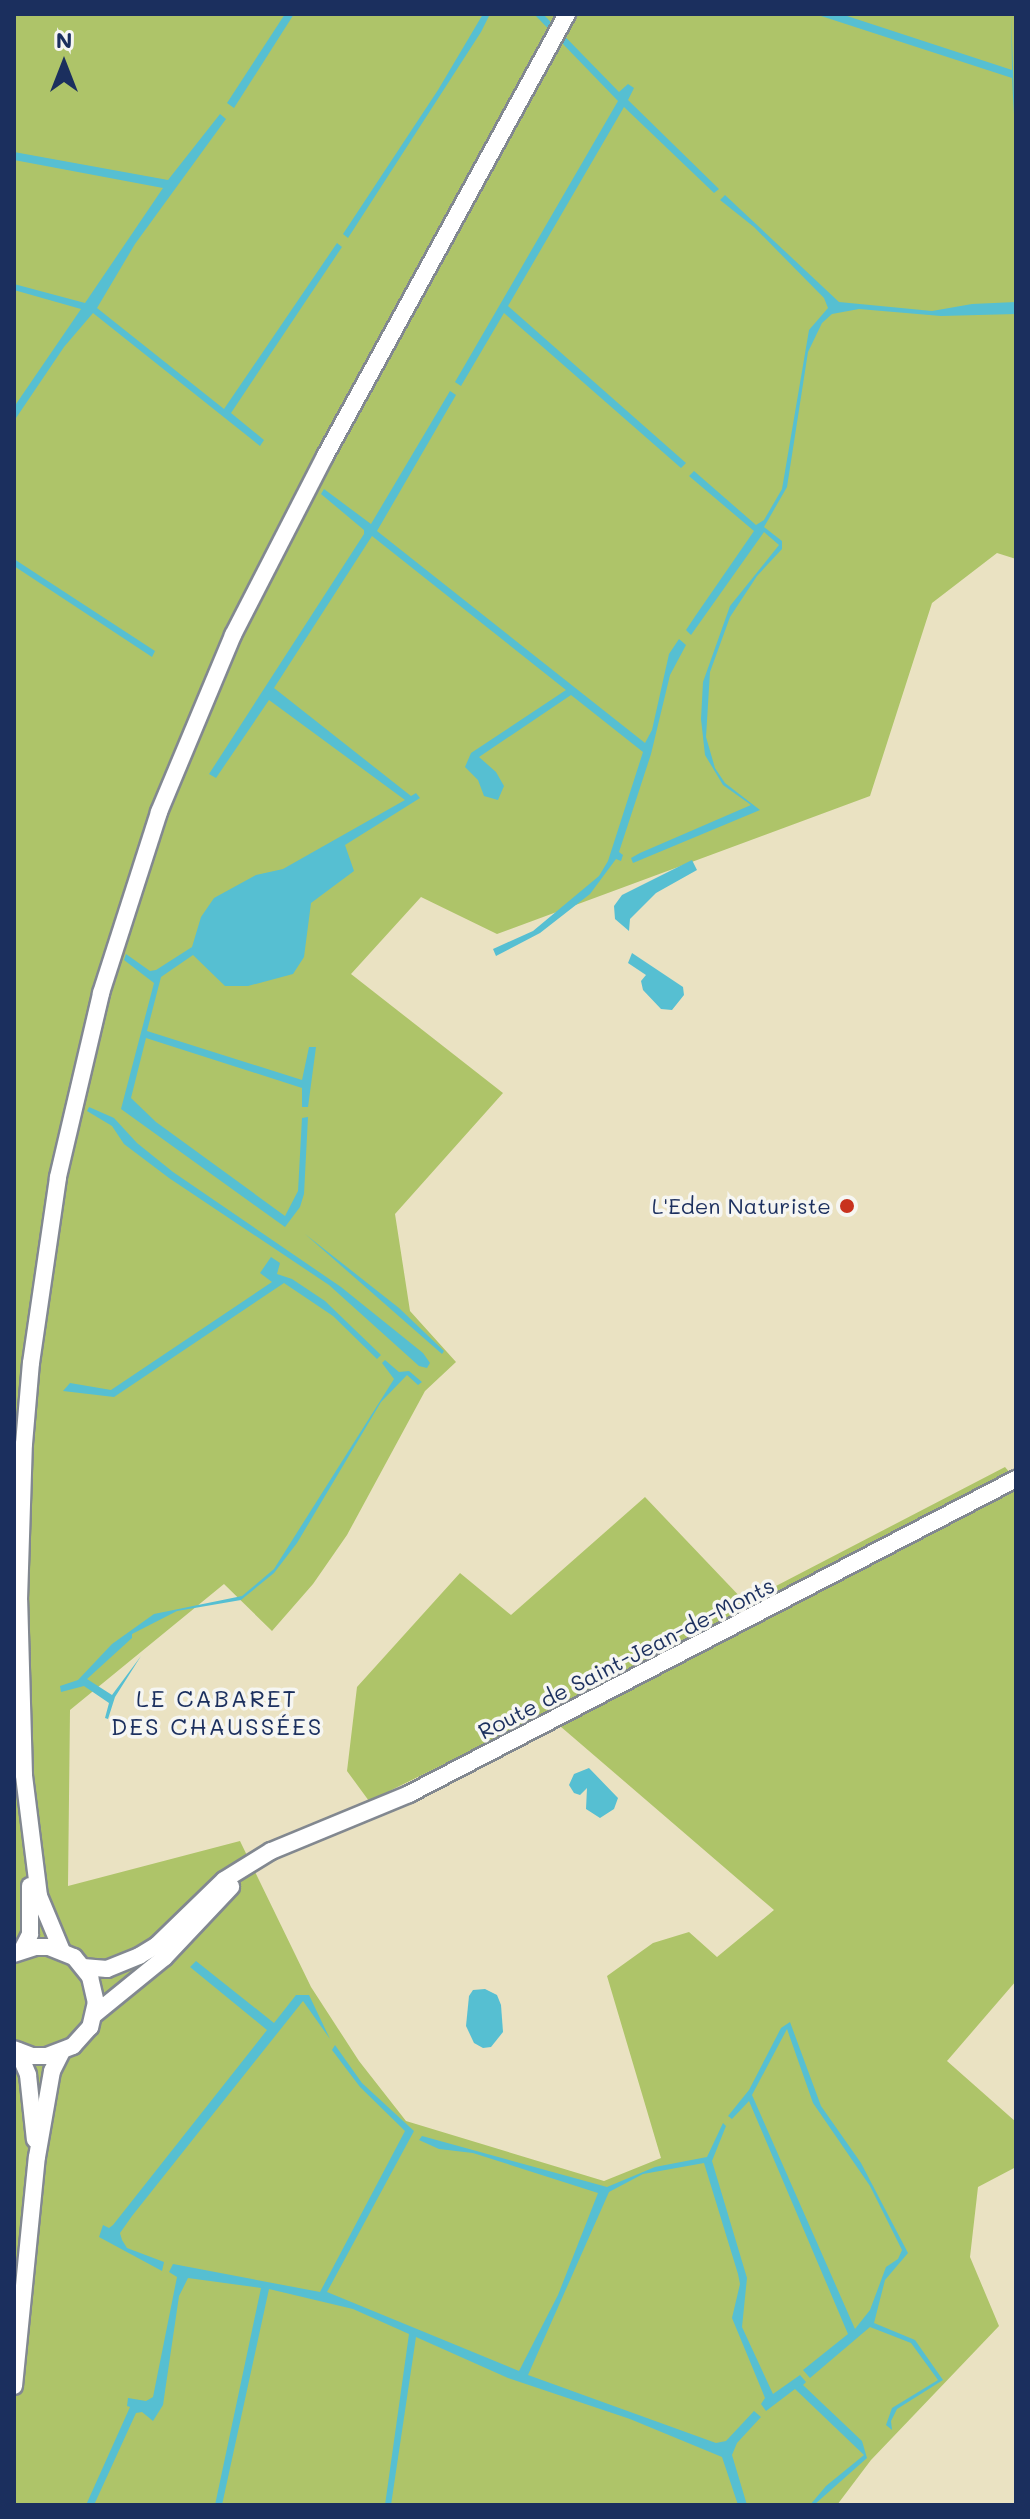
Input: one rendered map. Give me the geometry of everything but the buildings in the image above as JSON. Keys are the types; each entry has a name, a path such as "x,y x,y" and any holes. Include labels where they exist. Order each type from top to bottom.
{"main road":[{"path":"18,1952 31,1922 31,1852 21,1712 19,1600 27,1398 58,1177 101,993 159,812 233,635 325,456 567,14"},
{"name":"Route de Saint-Jean-de-Monts","path":"207,1904 244,1876 250,1864 282,1846 362,1816 422,1788 1016,1479"},
{"path":"31,1852 39,1896 62,1951"},
{"path":"83,1967 107,1969 139,1956 207,1904"},
{"path":"16,2050 32,2056 61,2053 83,2038 95,2014 164,1958 207,1904"},
{"path":"18,1952 49,1947 62,1951 83,1967 95,1989 95,2014"},
{"path":"16,2050 28,2075 37,2157"},
{"path":"14,2386 37,2157 52,2071 61,2053"}],"green space":[{"path":"14,14 1016,14 1016,559 997,553 932,603 870,796 497,934 421,897 351,974 503,1093 395,1214 410,1311 456,1362 425,1391 347,1535 313,1584 272,1631 224,1584 70,1710 68,1886 240,1841 311,1987 359,2061 406,2121 604,2181 661,2158 607,1976 653,1943 689,1932 717,1957 774,1910 546,1714 369,1801 347,1771 357,1687 460,1573 511,1615 645,1497 745,1602 1005,1467 1016,1480 1016,1981 947,2061 1016,2122 1016,2167 978,2187 970,2257 999,2326 871,2460 837,2505 14,2505"}],"water":[{"path":"285,14 294,14 234,108 227,103"},
{"path":"483,14 490,14 481,32 348,238 343,234 438,90"},
{"path":"534,14 543,14 619,92 628,84 634,88 628,100 719,189 714,193 624,107 508,306 686,463 681,468 504,313 461,386 455,382 618,101"},
{"path":"815,14 841,14 1012,70 1011,14 1016,151 1012,78"},
{"path":"220,114 226,119 135,244 97,308 224,409 337,243 342,247 231,413 264,440 260,446 93,313 64,347 14,421 14,407 81,309 14,290 14,284 85,303 163,188 14,160 14,152 168,180"},
{"path":"725,195 839,302 932,311 972,304 1016,302 1016,314 941,316 859,309 832,314 822,323 808,352 787,487 764,527 782,541 782,549 757,576 730,617 710,672 706,737 715,768 725,783 760,810 633,863 631,858 640,853 751,805 723,785 705,755 701,719 703,682 730,606 779,545 764,532 691,635 686,630 754,531 689,476 694,471 756,525 764,520 782,489 809,330 828,308 824,298 754,227 720,200"},
{"path":"450,391 456,395 377,531 645,743 652,730 669,654 679,639 686,645 670,675 651,754 619,852 623,855 621,861 616,859 590,894 540,933 496,956 493,949 533,931 599,876 608,861 643,752 571,695 479,757 496,772 504,786 498,800 484,796 478,780 465,767 471,753 566,690 372,536 274,688 411,796 416,793 420,798 345,845 354,871 311,903 304,957 293,974 248,986 225,986 193,955 161,977 147,1031 302,1080 309,1047 316,1047 308,1107 302,1107 302,1088 146,1038 131,1098 156,1122 285,1216 298,1191 302,1118 308,1117 304,1194 300,1207 285,1227 121,1109 154,983 124,960 126,954 150,971 156,970 192,947 201,917 214,898 256,875 283,869 405,800 269,700 216,778 209,774 364,534 364,530 321,494 324,489 371,524"},
{"path":"14,559 155,651 152,657 14,566"},
{"path":"692,860 697,870 656,893 630,919 629,931 615,919 614,906 622,895"},
{"path":"632,953 683,987 684,995 672,1010 661,1009 643,990 641,981 646,975 628,963"},
{"path":"89,1107 114,1118 137,1143 173,1172 341,1287 423,1353 430,1363 427,1368 419,1366 329,1285 169,1178 124,1144 112,1126 87,1111"},
{"path":"305,1234 399,1308 444,1351 442,1354"},
{"path":"271,1257 280,1263 277,1274 292,1279 325,1301 381,1355 377,1359 333,1316 284,1283 114,1397 63,1391 70,1383 111,1390 272,1282 260,1273"},
{"path":"385,1360 399,1372 409,1371 422,1382 418,1385 407,1375 381,1402 297,1543 274,1573 241,1600 177,1611 132,1634 132,1638 87,1679 112,1695 141,1656 115,1697 108,1719 105,1718 109,1703 84,1686 61,1692 60,1686 78,1680 112,1644 154,1614 242,1596 274,1569 394,1379 382,1363"},
{"path":"589,1768 618,1798 614,1809 600,1818 586,1809 587,1788 580,1795 574,1793 569,1785 574,1774"},
{"path":"196,1961 274,2023 296,1995 309,1995 330,2039 303,2001 132,2216 120,2233 122,2240 127,2248 164,2262 162,2271 99,2237 103,2225 109,2228 113,2225 267,2030 190,1967"},
{"path":"485,1989 497,1995 503,2032 491,2047 483,2048 474,2043 466,2026 469,1996 473,1990"},
{"path":"790,2022 821,2106 861,2163 908,2253 885,2280 874,2323 915,2340 943,2380 897,2409 891,2421 892,2430 886,2425 892,2408 938,2380 911,2343 870,2327 810,2378 803,2370 848,2334 749,2101 732,2119 728,2116 749,2090 781,2028","holes":["787,2029 813,2103 870,2186 902,2250 898,2259 886,2267 870,2310 855,2329 752,2095"]},
{"path":"335,2045 362,2083 414,2131 327,2292 519,2371 558,2295 598,2193 473,2153 439,2149 419,2140 422,2136 607,2187 655,2167 707,2157 723,2123 726,2126 712,2161 747,2278 742,2327 773,2394 800,2375 806,2382 803,2385 862,2441 867,2458 814,2505 810,2505 826,2486 864,2455 795,2389 766,2411 761,2404 765,2398 732,2318 740,2284 704,2163 643,2174 609,2192 528,2375 716,2443 726,2441 754,2411 761,2417 737,2443 732,2455 747,2505 738,2505 722,2457 630,2419 508,2378 416,2337 391,2505 385,2505 409,2334 353,2309 269,2289 222,2505 215,2505 261,2288 188,2278 179,2296 163,2405 153,2421 142,2412 136,2413 94,2505 86,2505 130,2407 127,2406 128,2398 146,2401 153,2397 177,2277 169,2272 173,2264 320,2292 405,2131 360,2087 332,2050"}],"place":[{"name":"L'Eden Naturiste","path":"847,1206"}],"district":[{"name":"LE CABARET DES CHAUSSÉES","path":"217,1712"}]}
